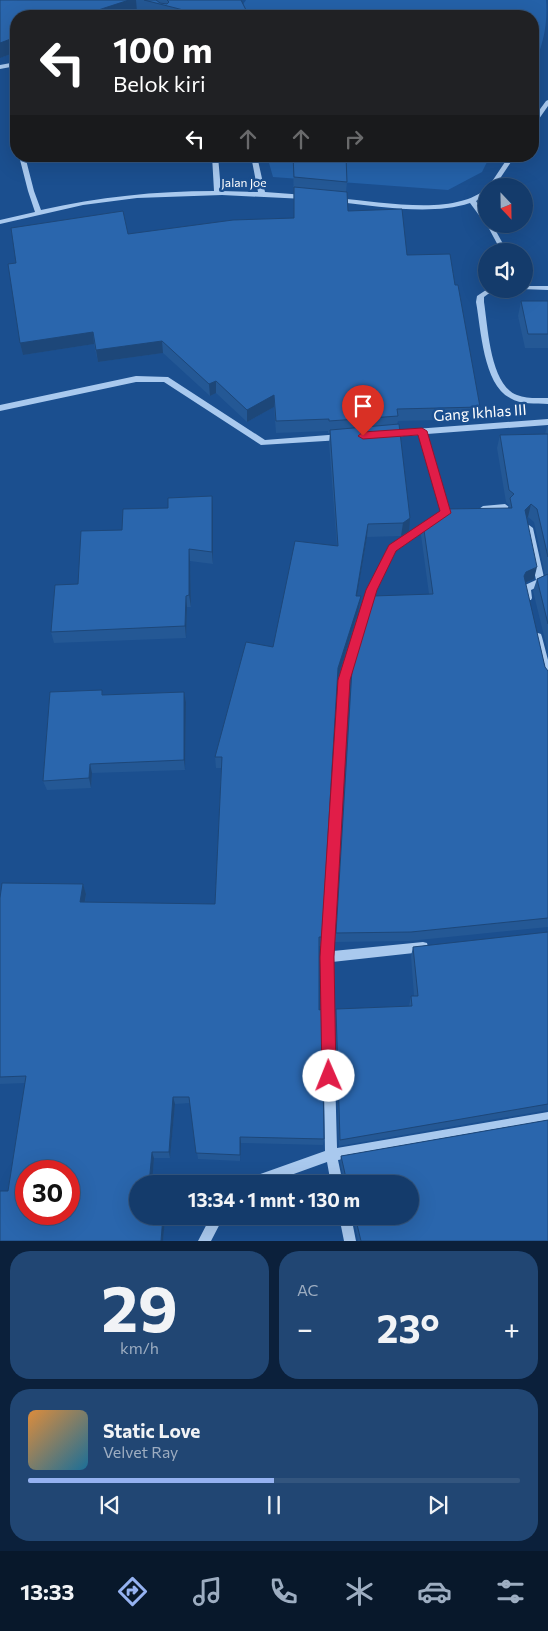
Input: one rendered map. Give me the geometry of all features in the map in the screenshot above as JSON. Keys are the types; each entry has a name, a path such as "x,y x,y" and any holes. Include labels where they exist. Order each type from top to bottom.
{"street":[{"path":"539,115 548,102"},
{"path":"24,162 39,213"},
{"path":"215,162 218,194"},
{"path":"255,162 262,193"},
{"path":"497,178 508,162"},
{"name":"Jalan Joe","path":"0,222 84,203 152,195 262,193 311,198"},
{"path":"330,199 408,206 445,206 472,201 478,197"},
{"path":"472,201 478,209"},
{"path":"533,288 548,288"},
{"path":"481,298 493,371 499,386 514,397 548,401"},
{"path":"0,408 136,379 165,379 264,442 353,436"},
{"name":"Gang Ikhlas III","path":"383,434 548,422"},
{"path":"422,431 446,513"},
{"path":"476,510 505,507"},
{"path":"335,1175 331,1155 327,957 344,680 371,590 392,548 446,513 456,512"},
{"path":"528,522 541,582 526,588 530,606"},
{"path":"535,624 548,678"},
{"path":"327,957 430,946"},
{"path":"274,1175 331,1155 548,1118"},
{"path":"204,1241 213,1225"},
{"path":"347,1225 350,1241"}],"shaded area":[{"path":"246,0 546,0 545,26 539,53 539,10 239,10"},
{"path":"269,162 487,162 482,172 448,190 273,177"}],"building":[{"path":"0,0 129,0 98,10 10,10 10,39 0,43"},
{"path":"144,0 156,0 167,4 169,2 167,0 241,0 246,10 183,10"},
{"path":"293,162 346,162 347,182 294,177"},
{"path":"294,187 347,192 348,211 402,209 407,255 450,254 455,285 458,285 480,407 397,409 398,416 329,421 329,419 276,421 274,395 247,410 216,381 209,384 162,341 96,350 93,332 20,343 8,264 16,263 11,228 123,211 128,234 233,220 294,218"},
{"path":"521,301 548,301 548,334 528,334"},
{"path":"399,424 410,518 403,523 368,524 356,596 361,596 338,668 322,937 319,937 319,1010 322,1009 324,1139 240,1137 240,1155 196,1153 189,1097 173,1097 169,1152 152,1152 150,1175 129,1175 129,1225 162,1225 161,1241 0,1241 0,1191 8,1191 26,1076 0,1077 0,898 2,883 83,884 80,902 215,904 222,757 215,757 246,642 273,647 295,541 338,546 330,430"},
{"path":"548,434 548,557 537,509 531,504 525,510 537,567 526,572 524,576 545,667 548,671 548,918 411,932 336,933 352,669 373,596 433,594 423,523 444,509 512,508 510,498 514,494 509,490 500,435"},
{"path":"212,496 212,552 189,549 189,595 186,596 185,626 51,632 55,585 78,584 81,531 122,530 123,509 168,508 168,498"},
{"path":"548,574 548,624 537,579"},
{"path":"102,690 102,695 184,692 184,760 90,764 89,778 43,781 50,692"},
{"path":"548,932 548,1104 340,1140 336,1009 412,1006 411,996 418,996 413,947"},
{"path":"548,1120 548,1241 361,1241 357,1225 419,1225 419,1175 345,1175 341,1156"}],"route":[{"path":"329,1076 327,957 344,680 371,590 392,548 446,513 422,431 363,436"}]}
